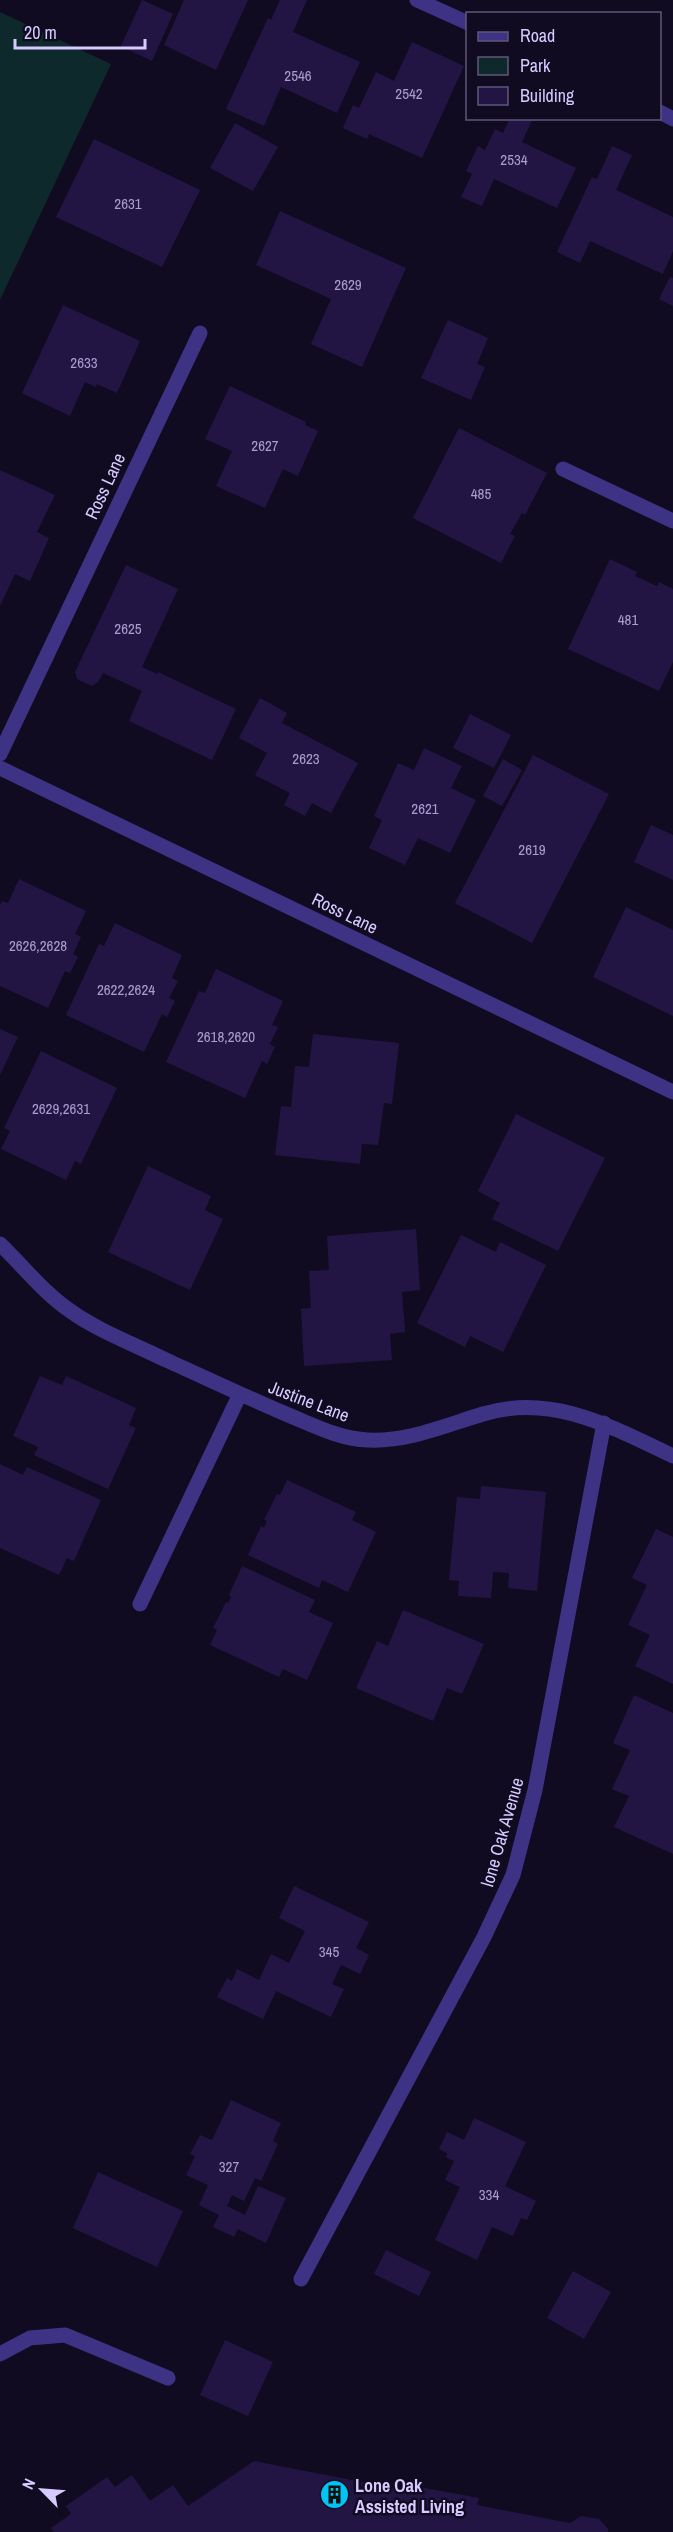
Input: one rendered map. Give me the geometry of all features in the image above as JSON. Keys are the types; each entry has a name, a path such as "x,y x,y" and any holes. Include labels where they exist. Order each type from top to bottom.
{"street":[{"path":"417,0 466,22"},
{"name":"Ross Lane","path":"0,754 200,333"},
{"path":"563,469 673,521"},
{"name":"Ross Lane","path":"0,768 673,1092"},
{"name":"Justine Lane","path":"0,1244 69,1310 123,1339 326,1431 368,1440 412,1436 511,1407 557,1408 604,1423 673,1456"},
{"path":"140,1604 240,1394"},
{"name":"lone Oak Avenue","path":"301,2279 484,1937 513,1875 535,1790 604,1423"},
{"path":"0,2354 30,2338 65,2335 168,2378"}],"green space":[{"path":"0,12 111,64 0,300"}],"building":[{"path":"142,0 173,14 152,61 121,46"},
{"path":"184,0 248,0 216,70 164,45"},
{"path":"280,0 307,0 293,32 360,62 337,113 281,87 264,126 226,109 268,18 271,20"},
{"path":"412,42 464,66 422,158 369,134 367,139 343,128 353,105 359,108 376,72 394,81"},
{"path":"509,120 532,120 522,142 576,168 557,208 494,179 482,206 461,197 472,174 466,171 478,146 485,150 495,129 503,133"},
{"path":"235,123 278,147 253,191 210,168"},
{"path":"94,139 200,190 162,267 56,217"},
{"path":"612,146 632,155 616,190 673,217 673,251 663,274 590,241 580,263 557,252 592,177 597,179"},
{"path":"280,211 406,268 362,367 311,344 331,299 256,265"},
{"path":"670,277 673,278 673,306 659,299"},
{"path":"63,305 140,341 117,393 97,384 96,387 85,382 70,416 22,393"},
{"path":"448,320 488,338 477,364 485,367 471,400 421,378"},
{"path":"230,386 306,422 305,425 318,431 298,476 283,469 265,508 216,486 232,451 205,439"},
{"path":"459,428 547,473 525,515 522,513 510,534 515,536 501,563 413,518"},
{"path":"0,470 55,495 37,532 49,538 30,581 15,574 0,606"},
{"path":"610,559 637,572 635,576 657,586 659,582 673,589 673,662 659,691 568,649"},
{"path":"126,565 178,589 142,667 157,674 158,672 236,709 212,760 129,721 142,691 103,673 98,682 92,686 77,679 75,672"},
{"path":"260,698 287,713 282,723 358,763 331,813 312,803 305,816 284,805 290,793 255,775 267,753 239,738"},
{"path":"470,714 511,735 494,768 453,748"},
{"path":"424,748 462,766 451,788 476,800 450,853 418,838 405,865 369,848 382,820 374,816 398,763 414,770"},
{"path":"533,755 609,794 532,943 455,903"},
{"path":"503,759 522,770 502,806 483,796"},
{"path":"651,825 673,835 673,880 634,862"},
{"path":"19,879 86,911 75,934 81,937 73,954 78,957 70,973 65,971 48,1008 0,986 0,905 2,901 8,903"},
{"path":"626,907 673,930 673,1016 593,977"},
{"path":"115,923 182,955 172,978 178,981 169,998 175,1001 167,1017 162,1014 144,1052 66,1015 99,944 104,946"},
{"path":"216,969 283,1001 272,1025 278,1027 270,1044 275,1047 267,1064 262,1061 245,1098 166,1062 199,991 205,993"},
{"path":"0,1029 18,1037 0,1075"},
{"path":"313,1034 399,1043 392,1104 384,1103 378,1145 362,1144 360,1164 275,1155 281,1106 291,1107 295,1066 309,1067"},
{"path":"41,1051 117,1088 81,1164 75,1161 66,1180 1,1149 10,1131 4,1128"},
{"path":"516,1114 605,1158 558,1251 492,1219 500,1203 478,1191"},
{"path":"148,1166 211,1196 205,1210 223,1219 190,1290 108,1252"},
{"path":"416,1229 420,1290 402,1292 405,1332 390,1334 392,1360 304,1366 301,1309 311,1308 309,1271 329,1270 327,1236"},
{"path":"461,1235 496,1252 500,1242 546,1265 503,1352 470,1336 465,1347 417,1323"},
{"path":"40,1376 62,1385 66,1376 136,1408 129,1425 136,1428 108,1489 34,1455 38,1447 13,1436"},
{"path":"0,1464 23,1475 27,1467 101,1500 74,1561 67,1558 59,1575 0,1548"},
{"path":"287,1480 356,1512 352,1520 376,1532 348,1592 322,1580 319,1588 248,1555 261,1526 264,1528 267,1521 264,1520 277,1494 280,1495"},
{"path":"481,1486 546,1492 537,1591 508,1588 509,1573 493,1572 491,1598 458,1596 459,1581 449,1580 457,1497 480,1499"},
{"path":"656,1529 673,1537 673,1684 635,1666 650,1635 628,1625 647,1585 632,1578"},
{"path":"242,1566 315,1600 309,1612 333,1623 307,1680 283,1669 279,1677 210,1645 217,1630 213,1628 226,1602 228,1603 231,1597 229,1595"},
{"path":"403,1610 484,1644 462,1694 447,1688 433,1721 356,1688 377,1641 388,1646"},
{"path":"634,1695 673,1713 673,1854 614,1827 629,1796 612,1789 630,1750 613,1743"},
{"path":"294,1886 369,1922 356,1948 369,1955 360,1974 341,1965 332,1984 344,1989 331,2017 276,1991 263,2019 217,1997 227,1978 232,1981 237,1969 259,1980 271,1954 289,1963 305,1931 279,1918"},
{"path":"231,2100 281,2123 273,2141 278,2144 261,2181 255,2178 244,2201 232,2195 227,2206 245,2215 258,2186 286,2198 266,2243 238,2229 234,2237 213,2227 219,2215 199,2205 208,2185 186,2175 195,2156 190,2154 200,2135 212,2140"},
{"path":"474,2118 526,2142 505,2186 536,2201 527,2220 521,2218 513,2236 492,2227 477,2260 435,2240 460,2187 445,2180 454,2161 446,2157 447,2153 439,2149 447,2132 464,2140"},
{"path":"98,2172 183,2211 157,2267 73,2228"},
{"path":"386,2250 431,2272 419,2296 374,2274"},
{"path":"573,2271 611,2292 584,2339 547,2318"},
{"path":"225,2340 273,2362 248,2416 200,2395"},
{"name":"Lone Oak Assisted Living","path":"254,2461 413,2492 414,2486 479,2498 477,2505 570,2523 581,2516 599,2519 608,2532 54,2532 51,2528 71,2514 66,2506 107,2477 115,2487 132,2475 150,2501 173,2485 188,2506"}],"place":[{"name":"Lone Oak Assisted Living","path":"334,2495"}]}
